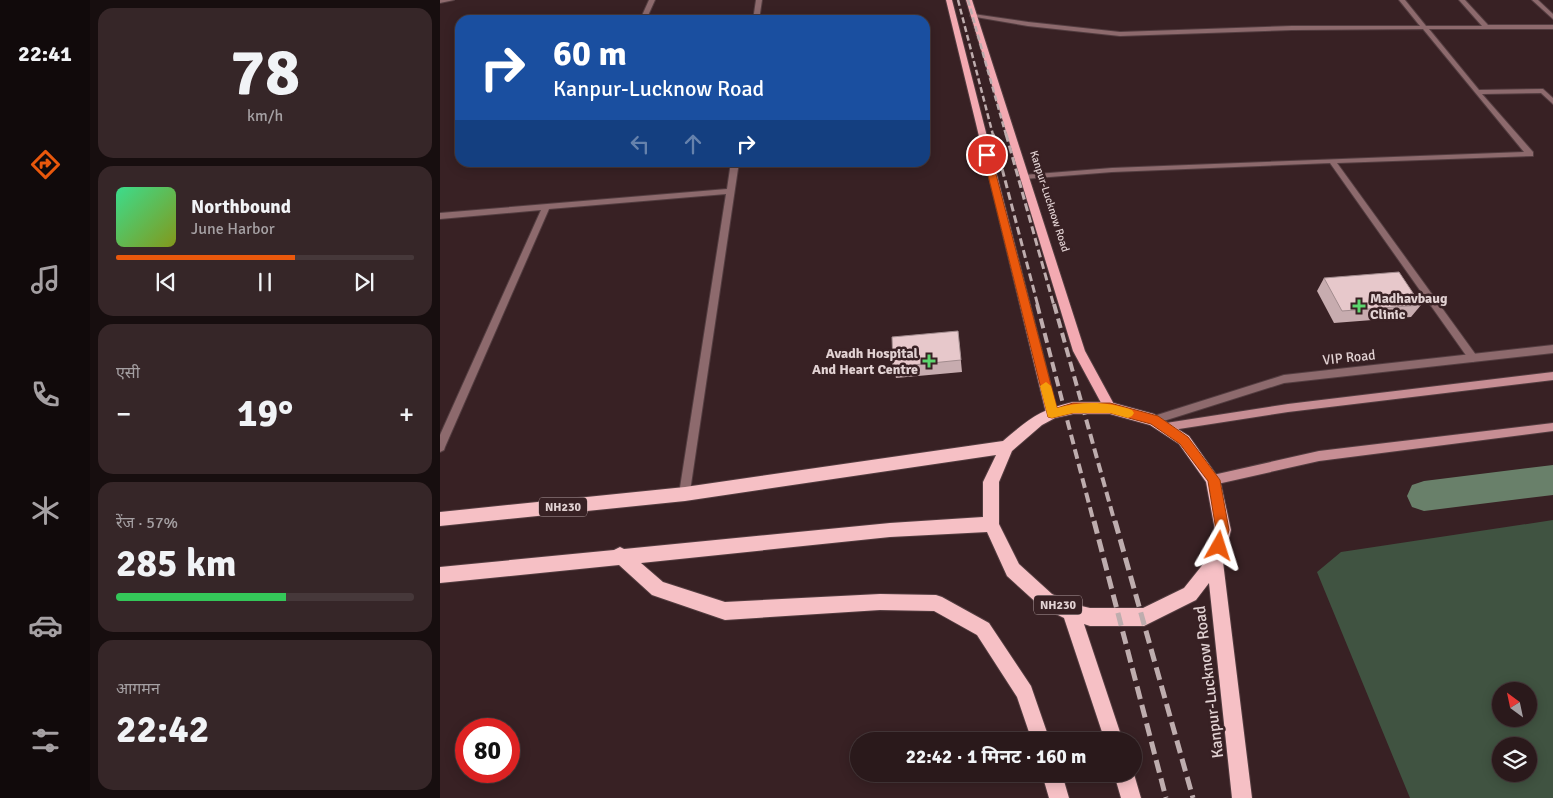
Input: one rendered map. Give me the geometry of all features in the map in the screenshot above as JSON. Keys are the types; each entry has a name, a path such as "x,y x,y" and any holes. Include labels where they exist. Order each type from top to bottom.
{"highway":[{"name":"NH230","path":"1073,408 1110,408 1160,423 1184,440 1213,480 1223,530 1214,562 1190,594 1144,617 1090,617 1071,612 1046,600 1013,570 991,524 991,482 1007,447 1037,421 1052,414 1073,408"},
{"name":"NH230","path":"440,519 685,494 1007,447"},
{"path":"440,575 890,530 991,524"},
{"path":"620,556 658,589 724,611 880,602 936,603 983,628 1025,692 1038,732"},
{"name":"Kanpur-Lucknow Road","path":"1214,562 1242,798"},
{"name":"NH230","path":"1071,612 1111,732"},
{"path":"1054,782 1059,798"},
{"path":"1126,782 1131,798"}],"main road":[{"path":"949,0 1052,414"},
{"name":"Kanpur-Lucknow Road","path":"969,0 1079,351 1110,408"},
{"path":"1160,423 1553,376"},
{"path":"1213,480 1319,456 1553,427"}],"street":[{"path":"440,1 451,0"},
{"path":"645,15 652,0"},
{"path":"757,15 759,0"},
{"path":"1024,177 1112,170 1530,154 1402,0"},
{"path":"1462,0 1486,27"},
{"path":"1535,0 1553,17"},
{"path":"973,16 1120,34 1292,28 1553,27"},
{"path":"1477,92 1543,91 1553,102"},
{"path":"1332,161 1473,358"},
{"path":"685,494 734,167"},
{"path":"440,216 730,191"},
{"path":"440,447 546,207"},
{"name":"VIP Road","path":"1160,423 1284,379 1553,349"}],"green space":[{"path":"1553,520 1553,798 1410,798 1317,572 1341,552"}],"building":[{"path":"1399,272 1421,305 1342,311 1324,278"},
{"path":"958,331 961,360 893,367 892,337"}],"waterway":[{"path":"1424,496 1553,480"}],"railway":[{"path":"958,0 993,135"},
{"path":"968,0 1006,135"},
{"path":"993,134 1038,306"},
{"path":"1006,134 1054,306"},
{"path":"1037,304 1094,523"},
{"path":"1054,304 1115,523"},
{"path":"1094,521 1166,798"},
{"path":"1115,521 1193,798"}],"slow traffic":[{"path":"1046,386 1052,414 1073,408 1110,408 1128,413"}],"place":[{"name":"Madhavbaug Clinic","path":"1359,306"},
{"name":"Avadh Hospital And Heart Centre","path":"929,361"}],"route":[{"path":"987,155 1052,414 1073,408 1110,408 1154,420 1184,440 1213,480 1223,530 1219,546"}]}
